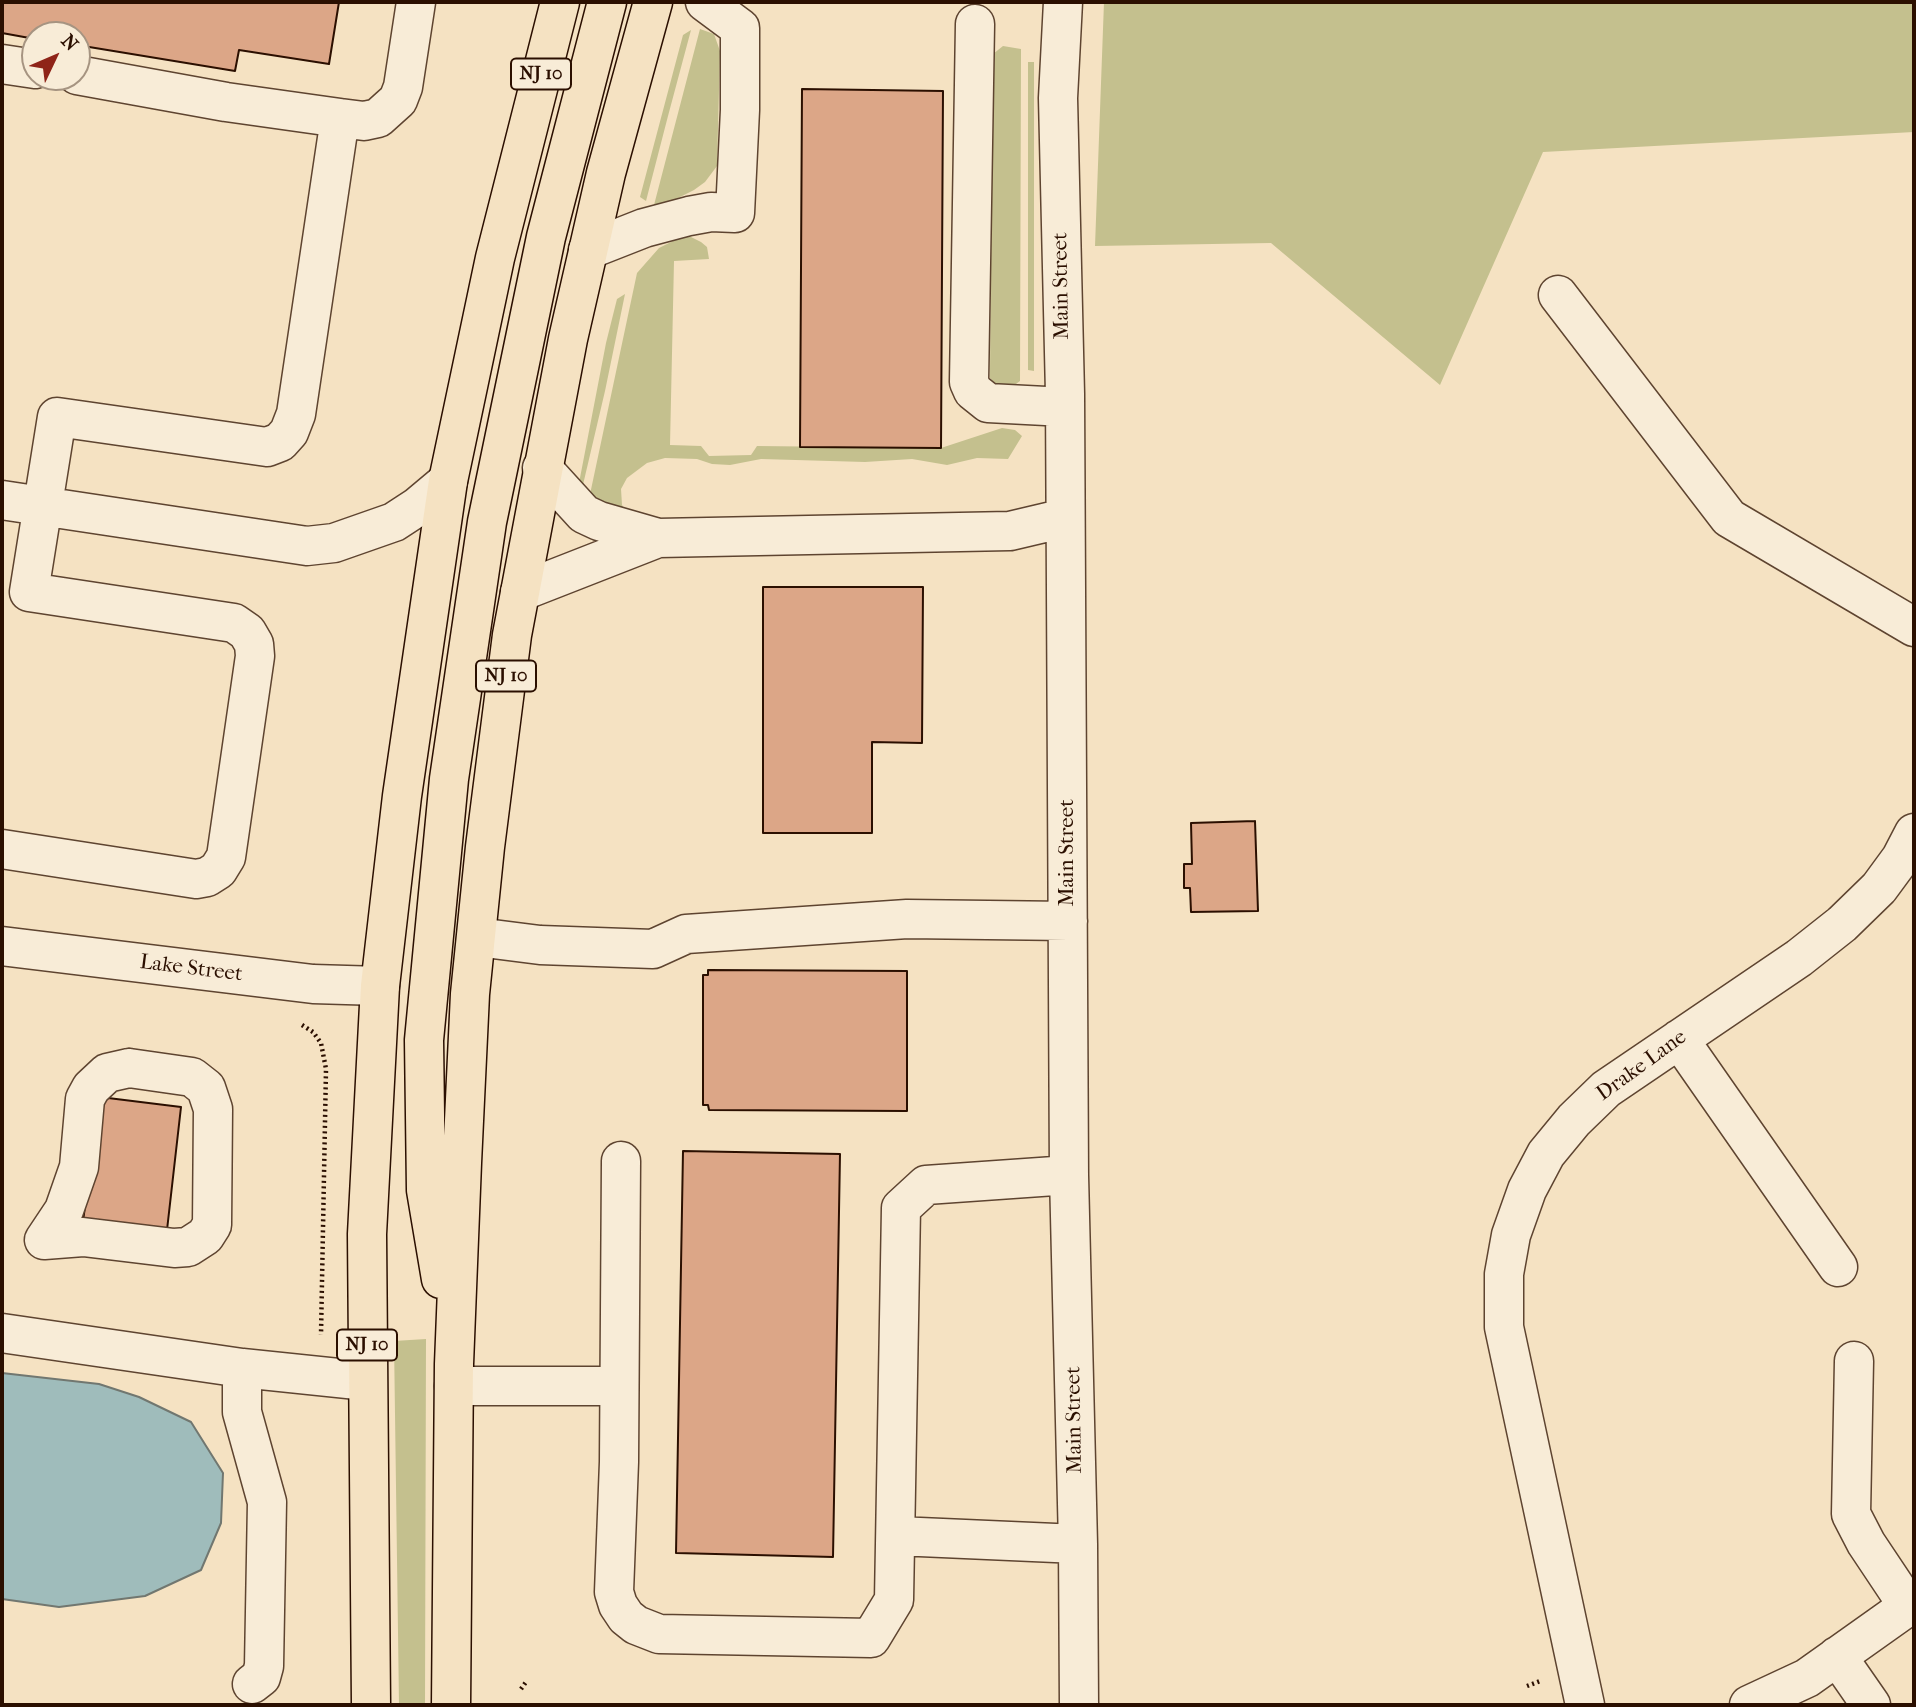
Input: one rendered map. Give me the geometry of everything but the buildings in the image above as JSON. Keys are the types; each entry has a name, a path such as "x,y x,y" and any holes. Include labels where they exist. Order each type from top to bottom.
{"highway":[{"name":"NJ 10","path":"371,1705 368,1234 380,986 402,796 448,481 495,258 560,2"},
{"path":"454,1375 426,1190 424,1040 449,779 487,522 546,237 607,2"},
{"name":"NJ 10","path":"451,1705 454,1375 469,1007 490,808 512,635 542,468 588,250 632,70 653,2"}],"street":[{"path":"91,78 226,102 364,121 377,118 398,100 403,87 416,2"},
{"path":"588,250 644,228 689,216 711,212 735,213 740,110 740,28 705,2"},
{"name":"Main Street","path":"1062,2 1058,98 1065,407 1069,1175 1079,1705"},
{"path":"975,24 969,382 973,391 988,404 1065,407"},
{"path":"2,64 21,67"},
{"path":"2,849 196,879 207,877 218,870 226,857 255,656 254,644 247,632 234,623 29,592 42,506 57,416 267,447 280,442 289,432 296,414 340,118"},
{"path":"1559,295 1729,518 1914,627"},
{"path":"542,468 584,514 658,538 1010,531 1065,518"},
{"path":"2,500 307,546 334,543 387,525 416,508 448,481"},
{"path":"520,592 658,538"},
{"name":"Drake Lane","path":"1585,1705 1504,1327 1504,1274 1511,1235 1527,1190 1546,1154 1574,1120 1606,1089 1799,957 1842,924 1879,888 1901,858 1914,833"},
{"path":"477,937 540,945 653,949 686,934 907,919 1068,922"},
{"name":"Lake Street","path":"2,946 313,984 380,986"},
{"path":"1679,1039 1838,1267"},
{"path":"129,1068 192,1077 200,1081 206,1088 213,1109 214,1209 212,1225 205,1236 188,1247 174,1248 83,1237 44,1240 64,1210 79,1167 85,1099 91,1088 107,1073 129,1068"},
{"path":"621,1161 620,1462 614,1592 618,1605 636,1625 659,1633 871,1637 894,1600 901,1208 926,1185 1069,1175"},
{"path":"2,1333 242,1368 367,1381"},
{"path":"1749,1705 1807,1678 1911,1604 1866,1543 1851,1514 1854,1361"},
{"path":"242,1368 242,1412 267,1502 264,1666 261,1677 253,1684"},
{"path":"454,1375 619,1386"},
{"path":"897,1536 1078,1544"},
{"path":"1837,1656 1871,1705"}],"path":[{"path":"521,1689 526,1682"}],"shaded area":[{"path":"1104,2 1914,2 1914,132 1543,152 1440,385 1271,243 1095,246"},
{"path":"700,29 714,34 720,51 717,166 705,182 694,190 670,202 654,205"},
{"path":"691,30 646,201 640,197 683,35"},
{"path":"1003,46 1021,49 1020,381 1013,386 1000,388 990,378 990,370 993,54"},
{"path":"1028,62 1034,62 1034,371 1028,370"},
{"path":"689,236 707,247 709,259 674,261 670,445 701,446 709,456 751,455 757,446 941,448 1002,428 1015,430 1022,436 1008,459 977,458 947,465 912,459 865,462 761,459 730,465 712,464 697,459 665,458 647,463 627,478 621,489 622,505 627,513 589,499 637,273 659,248"},
{"path":"625,294 582,489 579,483 606,343 617,299"},
{"path":"426,1339 425,1705 399,1705 394,1341"}],"water":[{"path":"2,1373 99,1384 139,1397 191,1422 223,1473 221,1523 201,1570 145,1596 59,1607 2,1599"}]}
